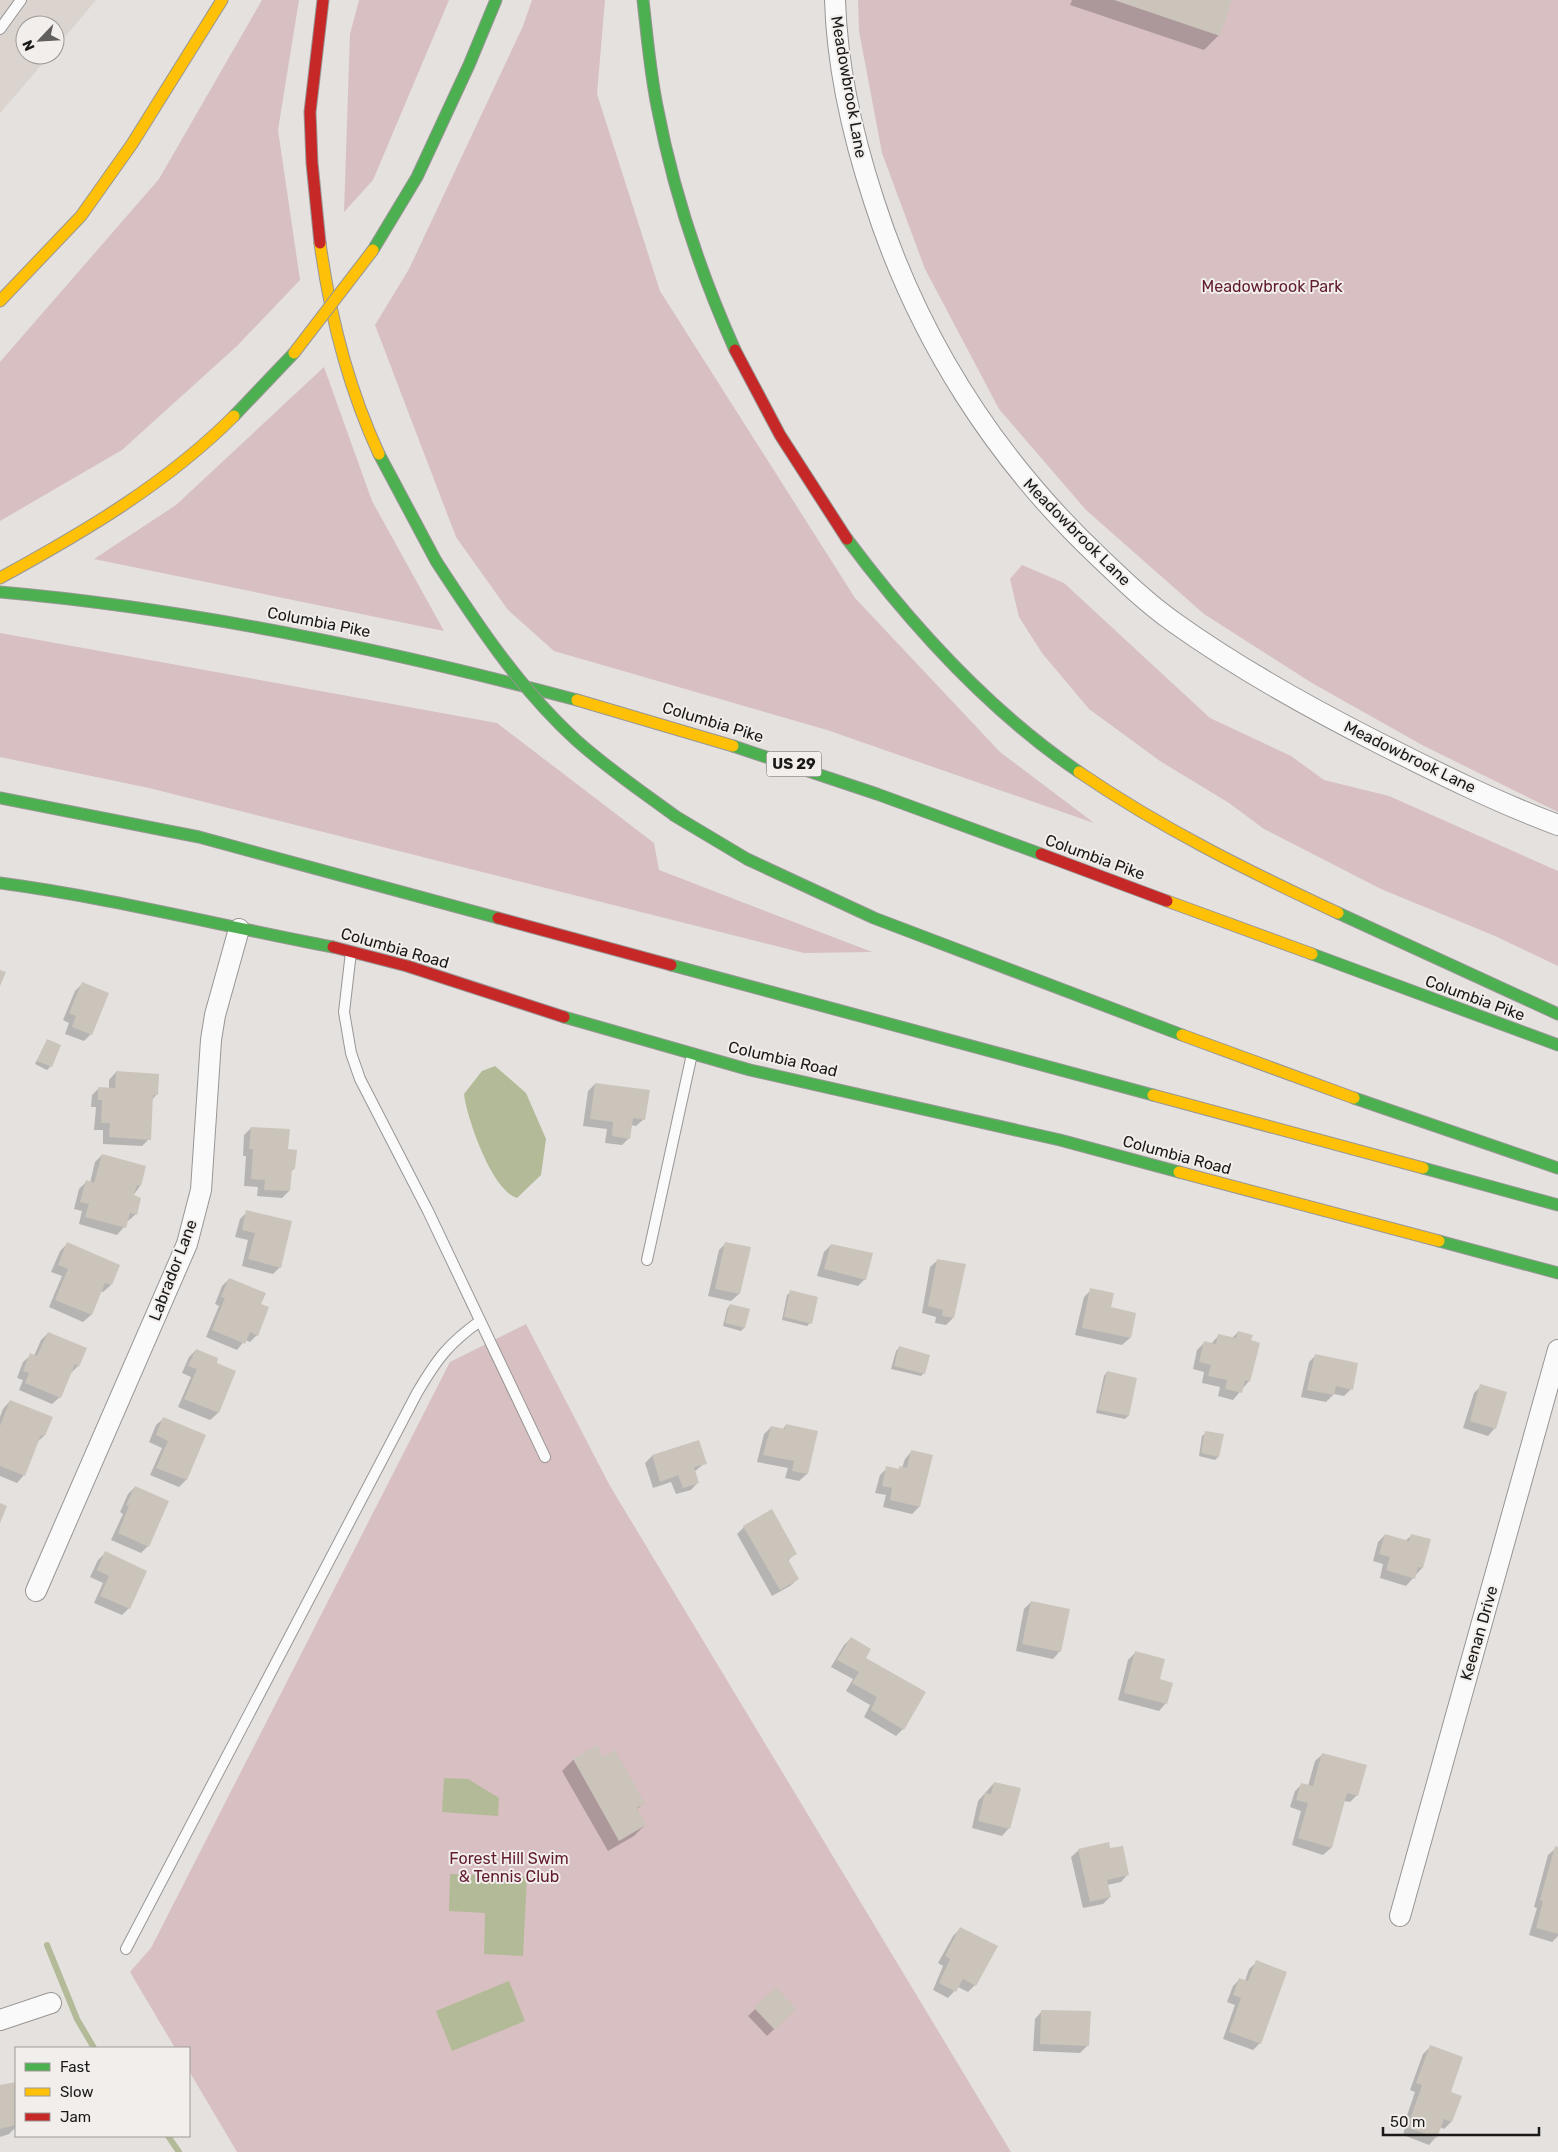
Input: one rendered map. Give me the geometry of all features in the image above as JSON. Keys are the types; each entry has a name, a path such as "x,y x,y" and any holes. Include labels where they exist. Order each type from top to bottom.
{"main road":[{"path":"0,301 81,216 132,144 222,0"},
{"path":"323,0 316,51 310,126 318,233 336,334 360,409 391,481 436,561 510,667 557,721 598,760 675,816 746,859 800,886 874,918 1329,1090 1558,1168"},
{"path":"0,578 72,538 125,504 192,455 243,408 294,353 373,250 417,177 469,66 496,0"},
{"path":"643,0 652,76 670,160 694,242 724,326 756,394 798,466 837,526 895,602 945,656 996,705 1052,753 1118,800 1200,847 1558,1014"},
{"name":"Columbia Pike","path":"0,592 249,625 391,653 663,723 772,756 1558,1046"},
{"path":"0,798 199,838 1558,1204"},
{"name":"Columbia Road","path":"0,883 154,909 239,929 351,951 407,966 538,1010 750,1070 1060,1140 1558,1274"}],"street":[{"name":"Meadowbrook Lane","path":"835,0 842,70 858,145 883,229 902,279 932,341 958,385 985,428 1021,475 1076,536 1124,582 1175,623 1334,720 1435,772 1558,825"},
{"name":"Labrador Lane","path":"36,1591 187,1244 201,1190 211,1040 215,1015 239,929"},
{"name":"Keenan Drive","path":"1400,1916 1558,1350"},
{"path":"0,2020 51,2003"}],"lane":[{"path":"0,29 21,0"},
{"path":"351,951 344,1012 351,1053 360,1079 428,1211 545,1458"},
{"path":"647,1260 692,1053"},
{"path":"126,1949 417,1392 436,1359 456,1339 480,1321"}],"shaded area":[{"path":"0,0 96,0 65,37 65,15 15,15 15,65 41,65 0,113"},
{"path":"495,1066 526,1093 546,1139 541,1175 517,1198 508,1193 490,1169 475,1136 464,1094 482,1071"},
{"path":"444,1778 468,1779 499,1798 498,1816 442,1812"},
{"path":"450,1874 527,1877 523,1956 484,1954 485,1913 449,1911"},
{"path":"509,1981 525,2021 452,2051 436,2011"}],"green space":[{"path":"262,0 299,0 278,130 300,280 237,346 122,450 0,521 0,362 159,179"},
{"path":"359,0 449,0 373,180 344,212 350,34"},
{"path":"532,0 605,0 597,94 660,291 855,598 1000,752 1094,823 827,730 554,651 508,610 456,537 375,325 409,269 523,26"},
{"name":"Meadowbrook Park","path":"858,0 1558,0 1558,812 1422,745 1312,683 1204,614 1086,510 999,409 925,269 882,153 859,31"},
{"path":"324,367 372,501 444,631 94,559 176,505"},
{"path":"1022,565 1064,583 1210,718 1291,756 1324,780 1389,796 1558,871 1558,966 1495,936 1381,889 1264,829 1229,803 1160,761 1089,709 1042,653 1019,617 1010,579"},
{"path":"0,633 497,723 654,843 659,870 872,952 804,953 149,788 0,757"},
{"name":"Forest Hill Swim & Tennis Club","path":"526,1324 610,1486 1011,2152 237,2152 190,2073 190,2047 174,2047 130,1972 151,1948 450,1362"}],"building":[{"path":"1114,0 1232,0 1220,36"},
{"path":"0,970 6,972 0,986"},
{"path":"82,982 109,993 92,1035 72,1027 76,1016 69,1013"},
{"path":"47,1039 61,1045 52,1067 37,1061"},
{"path":"116,1071 159,1074 158,1095 153,1095 151,1140 109,1137 110,1123 101,1123 102,1100 98,1100 98,1087 115,1088"},
{"path":"595,1083 650,1090 645,1120 633,1118 630,1139 612,1136 613,1122 590,1119"},
{"path":"251,1127 290,1129 288,1149 297,1150 295,1169 292,1169 290,1191 264,1190 265,1180 251,1179 253,1149 249,1149"},
{"path":"102,1154 146,1166 141,1186 137,1185 134,1195 141,1198 137,1215 130,1213 126,1228 85,1217 89,1204 80,1202 86,1180 94,1183"},
{"path":"246,1210 292,1221 281,1268 248,1259 255,1233 242,1230"},
{"path":"67,1242 120,1265 112,1285 105,1283 92,1315 55,1300 68,1269 58,1265"},
{"path":"725,1242 751,1247 740,1294 715,1289"},
{"path":"831,1244 873,1253 866,1280 824,1269"},
{"path":"937,1259 966,1264 954,1318 942,1316 943,1310 928,1306"},
{"path":"229,1278 266,1293 261,1304 269,1307 258,1336 250,1332 245,1344 212,1330 225,1298 221,1297"},
{"path":"1090,1288 1114,1293 1111,1307 1136,1313 1131,1338 1082,1328"},
{"path":"790,1290 818,1297 812,1324 784,1317"},
{"path":"730,1304 750,1309 745,1328 725,1323"},
{"path":"1238,1331 1253,1335 1251,1340 1260,1343 1250,1382 1245,1380 1242,1393 1225,1389 1227,1380 1208,1376 1211,1365 1199,1362 1204,1341 1216,1344 1218,1334 1236,1338"},
{"path":"48,1332 87,1348 79,1367 75,1364 61,1398 25,1383 29,1373 23,1371 30,1353 37,1356"},
{"path":"899,1346 930,1355 925,1374 894,1366"},
{"path":"196,1349 218,1358 217,1363 236,1371 219,1413 184,1399 197,1369 188,1366"},
{"path":"1315,1354 1358,1363 1353,1390 1336,1386 1334,1395 1307,1390"},
{"path":"1107,1371 1137,1378 1129,1416 1098,1410"},
{"path":"1480,1384 1507,1392 1496,1429 1470,1421"},
{"path":"10,1400 53,1417 45,1436 41,1435 25,1476 0,1466 0,1426"},
{"path":"163,1417 206,1435 187,1480 156,1468 168,1441 156,1435"},
{"path":"786,1424 818,1431 808,1474 792,1471 794,1461 763,1455 771,1426 785,1429"},
{"path":"1205,1431 1224,1434 1219,1457 1201,1453"},
{"path":"699,1440 707,1464 694,1467 699,1483 683,1488 678,1475 660,1482 652,1455"},
{"path":"911,1450 933,1455 920,1507 890,1500 892,1488 882,1486 886,1466 899,1469 899,1466 907,1468"},
{"path":"135,1486 169,1501 149,1547 118,1533 129,1506 126,1505"},
{"path":"0,1503 7,1506 0,1523"},
{"path":"772,1509 797,1554 788,1559 799,1579 780,1590 743,1526"},
{"path":"1385,1534 1409,1541 1411,1534 1431,1539 1423,1568 1418,1567 1415,1579 1386,1570 1390,1557 1379,1554"},
{"path":"105,1551 147,1571 130,1609 100,1596 109,1576 97,1570"},
{"path":"1031,1601 1070,1609 1061,1652 1022,1644"},
{"path":"851,1637 871,1649 866,1658 926,1692 904,1730 871,1710 877,1697 852,1683 859,1672 837,1660"},
{"path":"1135,1651 1165,1659 1160,1679 1173,1683 1167,1704 1124,1693"},
{"path":"597,1745 603,1757 615,1750 645,1803 637,1808 646,1825 619,1841 573,1759"},
{"path":"1322,1753 1367,1765 1358,1796 1347,1793 1332,1848 1298,1838 1308,1803 1296,1800 1301,1783 1313,1786"},
{"path":"994,1782 1021,1788 1010,1829 978,1821 985,1793 991,1794"},
{"path":"1109,1842 1110,1848 1123,1846 1129,1875 1107,1880 1111,1897 1090,1902 1078,1849"},
{"path":"1555,1846 1558,1847 1558,1934 1536,1928 1543,1901 1540,1900"},
{"path":"960,1927 998,1946 976,1986 963,1979 956,1992 939,1983 950,1959 945,1956"},
{"path":"1256,1960 1287,1972 1261,2044 1229,2032 1241,1998 1233,1995 1239,1978 1248,1981"},
{"path":"776,1987 796,2009 775,2030 754,2008"},
{"path":"1041,2010 1091,2011 1089,2046 1040,2044"},
{"path":"1430,2045 1463,2057 1451,2092 1462,2096 1452,2122 1444,2119 1437,2138 1409,2128 1422,2085 1416,2083"},
{"path":"15,2082 15,2125 0,2129 0,2085"}],"waterway":[{"path":"47,1945 77,2019 93,2047"},
{"path":"169,2137 179,2152"}],"traffic: fast":[{"path":"373,250 417,177 469,65 496,0"},
{"path":"643,0 655,93 679,200 710,291 735,350"},
{"path":"234,416 294,353"},
{"path":"379,454 436,561"},
{"path":"847,539 898,603 953,665 1014,722 1079,772"},
{"path":"436,561 500,655 536,699 576,740 624,779 675,816"},
{"path":"0,592 73,599 219,620 435,664 577,700"},
{"path":"733,746 877,794 1041,854"},
{"path":"0,798 199,837 498,918"},
{"path":"675,816 747,859 874,918 1182,1035"},
{"path":"0,883 84,896 333,947"},
{"path":"1338,913 1558,1014"},
{"path":"1312,954 1558,1045"},
{"path":"671,965 1153,1095"},
{"path":"564,1017 750,1070 1060,1140 1179,1172"},
{"path":"1354,1098 1558,1168"},
{"path":"1423,1168 1558,1205"},
{"path":"1439,1241 1558,1273"}],"traffic: slow":[{"path":"0,301 81,216 132,144 222,0"},
{"path":"320,243 329,297 349,377 379,454"},
{"path":"294,353 373,250"},
{"path":"0,578 62,543 152,485 181,464 234,416"},
{"path":"577,700 733,746"},
{"path":"1079,772 1141,812 1205,848 1338,913"},
{"path":"1167,901 1312,954"},
{"path":"1182,1035 1354,1098"},
{"path":"1153,1095 1423,1168"},
{"path":"1179,1172 1439,1241"}],"traffic: jam":[{"path":"320,243 312,163 310,112 323,0"},
{"path":"735,350 780,435 847,539"},
{"path":"1041,854 1167,901"},
{"path":"498,918 671,965"},
{"path":"333,947 407,966 564,1017"}]}
